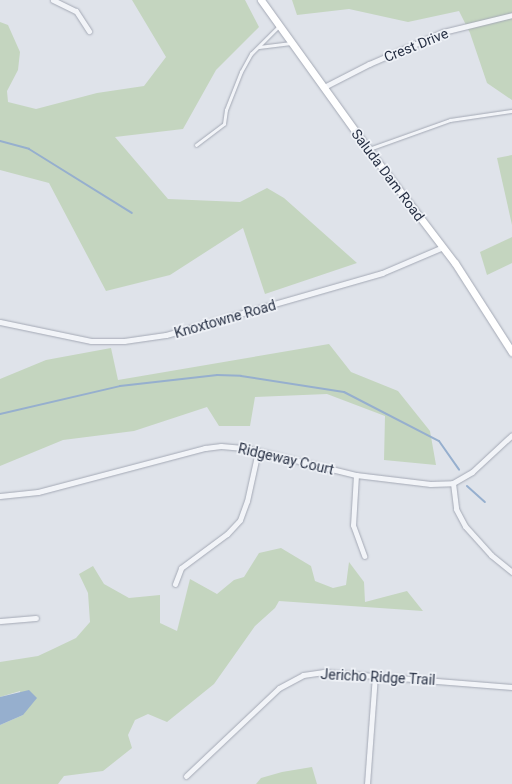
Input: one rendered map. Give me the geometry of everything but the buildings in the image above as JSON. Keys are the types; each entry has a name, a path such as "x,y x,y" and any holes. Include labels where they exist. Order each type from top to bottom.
{"street":[{"path":"53,0 76,11 89,31"},
{"name":"Saluda Dam Road","path":"261,0 368,149 443,247 512,352"},
{"name":"Crest Drive","path":"324,87 368,64 443,32 512,15"},
{"name":"Knoxtowne Road","path":"0,322 91,341 124,342 166,335 382,273 443,247"},
{"name":"Ridgeway Court","path":"0,496 38,492 205,448 233,446 258,450 356,475 430,484 453,483 472,472 512,435"},
{"path":"175,584 181,568 227,534 240,520 247,501 258,450"},
{"path":"356,475 354,526 364,556"},
{"path":"453,483 456,509 465,526 491,555 512,572"},
{"path":"0,621 36,618"},
{"name":"Jericho Ridge Trail","path":"186,776 279,688 303,675 324,672 512,687"},
{"path":"367,784 375,676"}],"lane":[{"path":"196,145 224,124 231,93 251,54 280,26"},
{"path":"258,47 292,43"},
{"path":"368,149 450,120 512,110"}],"green space":[{"path":"132,0 245,0 259,27 216,70 183,129 115,137 168,199 240,202 267,188 284,198 357,263 265,294 243,228 170,275 106,291 49,183 0,170 0,22 8,25 20,52 18,70 7,91 8,102 36,109 97,93 144,86 166,57"},
{"path":"292,0 512,0 512,100 487,83 470,33 459,11 408,22 349,9 297,15"},
{"path":"512,155 512,225 497,158"},
{"path":"512,237 512,263 487,275 480,252"},
{"path":"329,344 351,372 398,391 430,431 436,465 384,460 385,416 327,394 255,397 250,426 219,426 207,407 134,431 63,440 0,466 0,379 46,360 111,348 118,380"},
{"path":"281,548 311,566 315,581 333,588 346,585 349,562 364,582 365,602 407,591 423,611 279,601 275,608 255,626 214,684 167,722 148,714 135,720 128,735 132,748 103,771 64,776 58,784 0,784 0,725 23,715 20,691 0,697 0,662 38,656 76,638 90,622 88,593 79,574 93,566 104,584 129,598 160,595 160,623 177,631 190,579 217,594 234,580 244,577 259,553"},
{"path":"312,767 317,784 256,784 261,778 282,772"}],"water":[{"path":"29,690 37,698 23,715 0,725 0,697"}],"waterway":[{"path":"0,141 29,149 132,213"},
{"path":"0,414 120,386 217,375 241,376 344,392 439,441 459,470"},
{"path":"467,486 485,502"}]}
